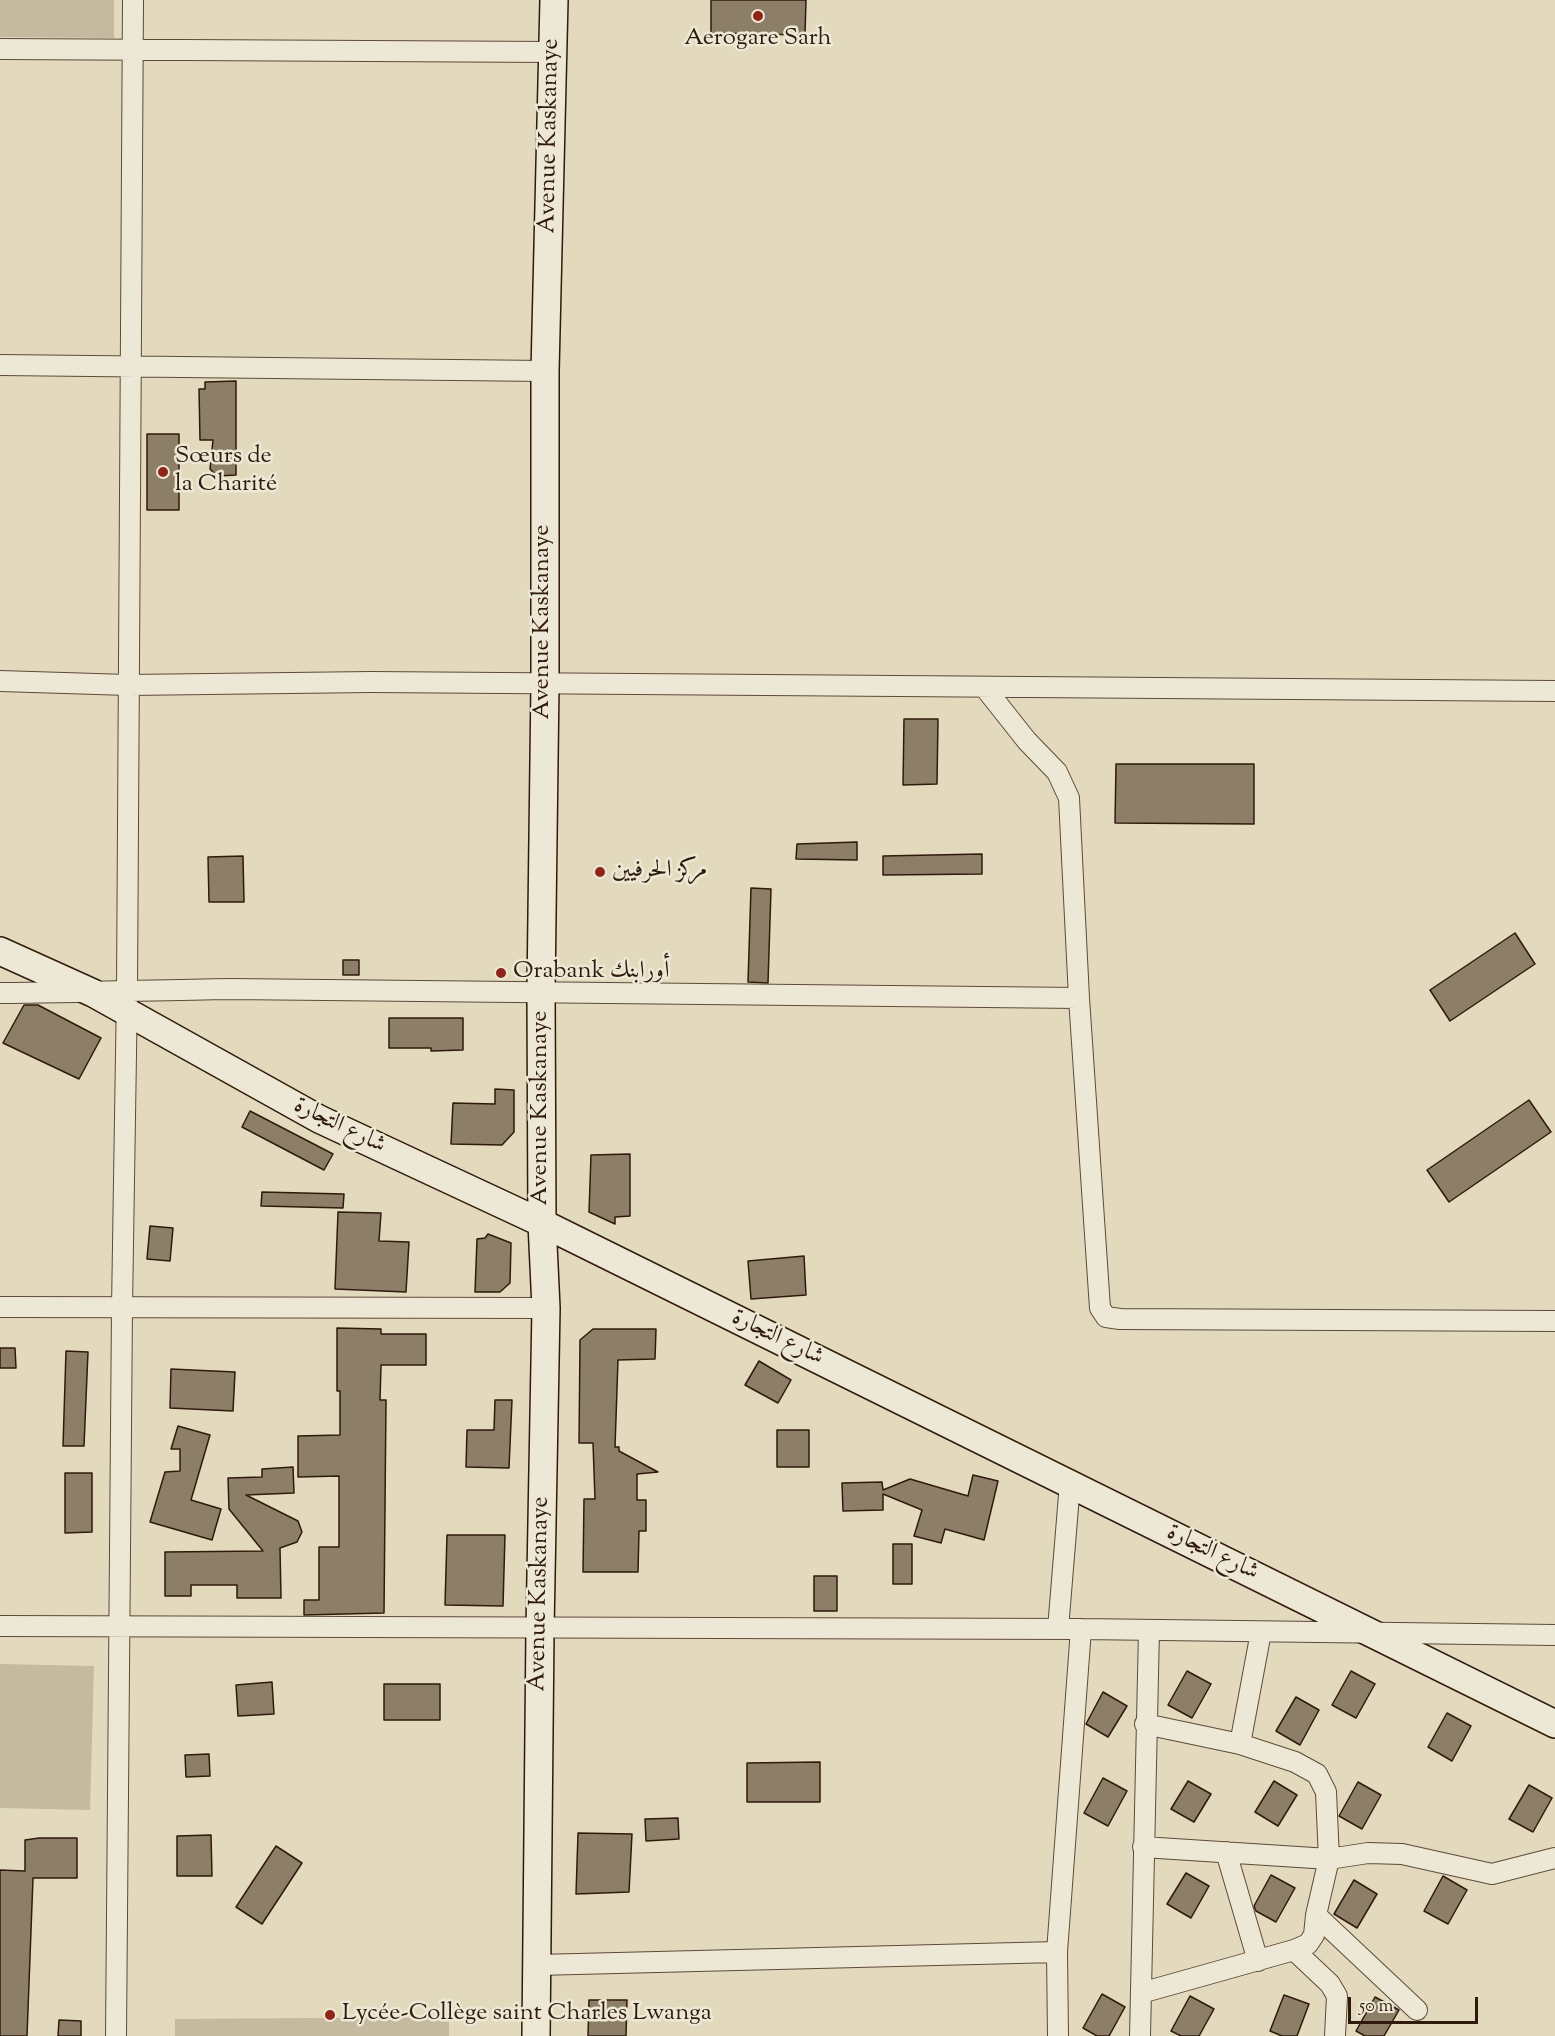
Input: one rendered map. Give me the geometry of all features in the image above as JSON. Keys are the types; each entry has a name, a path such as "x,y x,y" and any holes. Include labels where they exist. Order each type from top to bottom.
{"street":[{"path":"116,2036 127,1001 133,0"},
{"name":"Avenue Kaskanaye","path":"536,2036 546,1308 542,1223 541,992 545,683 545,370 554,0"},
{"path":"0,49 553,52"},
{"path":"0,365 545,370"},
{"path":"0,681 128,685 371,682 1555,691"},
{"path":"985,688 1027,741 1058,772 1069,798 1079,998 1100,1308 1106,1317 1132,1320 1555,1321"},
{"name":"شارع التجارة","path":"0,951 93,993 127,1001 319,1119 542,1223 1555,1724"},
{"path":"127,1001 541,992 1079,998"},
{"path":"0,993 93,993"},
{"path":"0,1307 546,1308"},
{"path":"1058,1629 1070,1484"},
{"path":"0,1626 1081,1629 1555,1635"},
{"path":"1058,2036 1058,1952 1081,1629"},
{"path":"1140,2036 1145,1724 1149,1630"},
{"path":"1240,1744 1261,1632"},
{"path":"1141,1993 1258,1961 1308,1944 1314,1935 1316,1915 1329,1859 1326,1792 1317,1774 1295,1762 1240,1744 1145,1724"},
{"path":"1143,1847 1329,1859 1368,1853 1402,1854 1492,1874 1555,1858"},
{"path":"1226,1852 1258,1961"},
{"path":"1316,1915 1417,2010"},
{"path":"1294,1950 1330,1984 1337,1996 1335,2036"},
{"path":"537,1965 1058,1952"}],"shaded area":[{"path":"0,0 114,0 114,38 0,37"},
{"path":"0,1664 94,1666 90,1810 0,1808"},
{"path":"449,2017 449,2036 175,2036 175,2019"}],"building":[{"name":"Aerogare Sarh","path":"711,0 806,0 805,35 711,33"},
{"path":"236,381 236,475 217,476 210,469 213,440 200,440 199,389 205,389 205,382"},
{"name":"Sœurs de la Charité","path":"147,434 179,434 179,510 147,510"},
{"path":"904,719 938,719 937,784 903,785"},
{"path":"1116,764 1254,764 1254,824 1115,823"},
{"path":"857,842 857,860 796,859 797,844"},
{"path":"982,854 982,874 883,875 883,856"},
{"path":"243,856 244,902 209,902 208,857"},
{"path":"751,888 771,889 768,983 748,982"},
{"path":"1515,933 1535,964 1450,1021 1430,990"},
{"path":"343,960 359,960 359,975 343,975"},
{"path":"24,1005 38,1005 101,1038 79,1079 3,1043"},
{"path":"389,1018 463,1018 463,1050 431,1051 431,1048 389,1048"},
{"path":"495,1089 514,1090 514,1132 502,1145 451,1144 453,1103 495,1104"},
{"path":"1529,1100 1551,1132 1449,1202 1427,1170"},
{"path":"250,1111 333,1154 324,1170 242,1127"},
{"path":"630,1154 630,1216 615,1217 615,1224 589,1212 591,1155"},
{"path":"262,1192 344,1194 343,1208 261,1206"},
{"path":"338,1212 381,1213 379,1241 409,1242 406,1292 335,1289"},
{"path":"150,1226 173,1228 170,1261 147,1259"},
{"path":"488,1234 511,1243 510,1283 500,1292 475,1292 477,1239 485,1238"},
{"path":"804,1256 806,1295 751,1299 748,1261"},
{"path":"337,1328 381,1329 381,1334 426,1334 426,1365 381,1365 380,1400 386,1400 384,1613 304,1615 304,1600 319,1600 319,1547 339,1547 339,1476 298,1477 298,1436 340,1435"},
{"path":"593,1329 656,1329 655,1359 618,1360 615,1447 619,1447 619,1451 658,1472 637,1474 637,1500 646,1500 646,1531 639,1531 638,1572 583,1572 584,1499 595,1499 593,1443 579,1443 580,1340"},
{"path":"0,1348 15,1348 16,1368 0,1368"},
{"path":"66,1351 88,1352 84,1446 63,1446"},
{"path":"759,1361 791,1380 778,1403 745,1385"},
{"path":"171,1369 235,1372 233,1411 170,1408"},
{"path":"495,1400 512,1400 509,1468 466,1467 467,1430 494,1430"},
{"path":"178,1426 210,1435 191,1500 221,1509 212,1540 150,1522 165,1472 180,1471 180,1449 171,1449"},
{"path":"777,1430 809,1430 809,1467 777,1467"},
{"path":"293,1467 294,1493 246,1495 298,1521 302,1532 297,1542 280,1548 281,1598 237,1598 237,1585 191,1585 191,1596 165,1596 165,1552 263,1551 229,1509 228,1478 262,1477 262,1469"},
{"path":"65,1473 92,1473 92,1532 65,1533"},
{"path":"973,1475 998,1481 984,1540 945,1529 941,1543 914,1536 922,1510 883,1494 883,1510 843,1511 842,1483 882,1482 883,1490 910,1479 968,1496"},
{"path":"447,1535 505,1535 503,1606 445,1605"},
{"path":"893,1544 912,1544 912,1584 893,1584"},
{"path":"814,1576 837,1576 837,1611 814,1611"},
{"path":"1187,1671 1211,1684 1192,1718 1168,1705"},
{"path":"1351,1671 1375,1684 1356,1718 1332,1705"},
{"path":"272,1682 274,1714 238,1716 236,1685"},
{"path":"384,1684 440,1684 440,1720 384,1720"},
{"path":"1103,1692 1127,1706 1108,1737 1086,1724"},
{"path":"1296,1697 1319,1710 1300,1745 1276,1731"},
{"path":"1447,1713 1471,1726 1452,1761 1428,1747"},
{"path":"209,1754 210,1776 186,1777 185,1755"},
{"path":"820,1762 820,1802 747,1802 747,1763"},
{"path":"1103,1778 1127,1791 1108,1826 1084,1813"},
{"path":"1188,1781 1211,1794 1194,1822 1171,1809"},
{"path":"1274,1781 1297,1795 1278,1826 1255,1812"},
{"path":"1358,1782 1381,1795 1362,1829 1339,1816"},
{"path":"1529,1785 1552,1798 1533,1832 1509,1819"},
{"path":"678,1818 679,1839 646,1841 645,1819"},
{"path":"578,1833 632,1834 629,1892 576,1894"},
{"path":"211,1835 212,1876 177,1876 177,1836"},
{"path":"77,1838 77,1878 33,1878 27,2036 0,2036 0,1870 25,1871 25,1840"},
{"path":"276,1846 302,1863 262,1924 236,1907"},
{"path":"1186,1873 1209,1886 1191,1918 1167,1904"},
{"path":"1271,1875 1295,1888 1276,1922 1256,1911 1254,1906"},
{"path":"1443,1876 1467,1890 1448,1924 1424,1911"},
{"path":"1354,1880 1377,1894 1357,1928 1334,1914"},
{"path":"1102,1994 1125,2007 1109,2036 1097,2036 1083,2028"},
{"path":"1284,1995 1309,2004 1297,2036 1282,2036 1270,2031"},
{"path":"1190,1996 1214,2009 1199,2036 1181,2036 1171,2031"},
{"path":"1375,1997 1399,2010 1384,2036 1365,2036 1356,2031"},
{"path":"589,2000 627,2000 626,2036 588,2036"},
{"path":"59,2020 81,2021 81,2036 58,2036"}],"place":[{"name":"Aerogare Sarh","path":"758,16"},
{"name":"Sœurs de la Charité","path":"163,472"},
{"name":"مركز الحرفيين","path":"600,872"},
{"name":"Orabank أورابنك","path":"501,973"},
{"name":"Lycée-Collège saint Charles Lwanga","path":"330,2015"}]}
